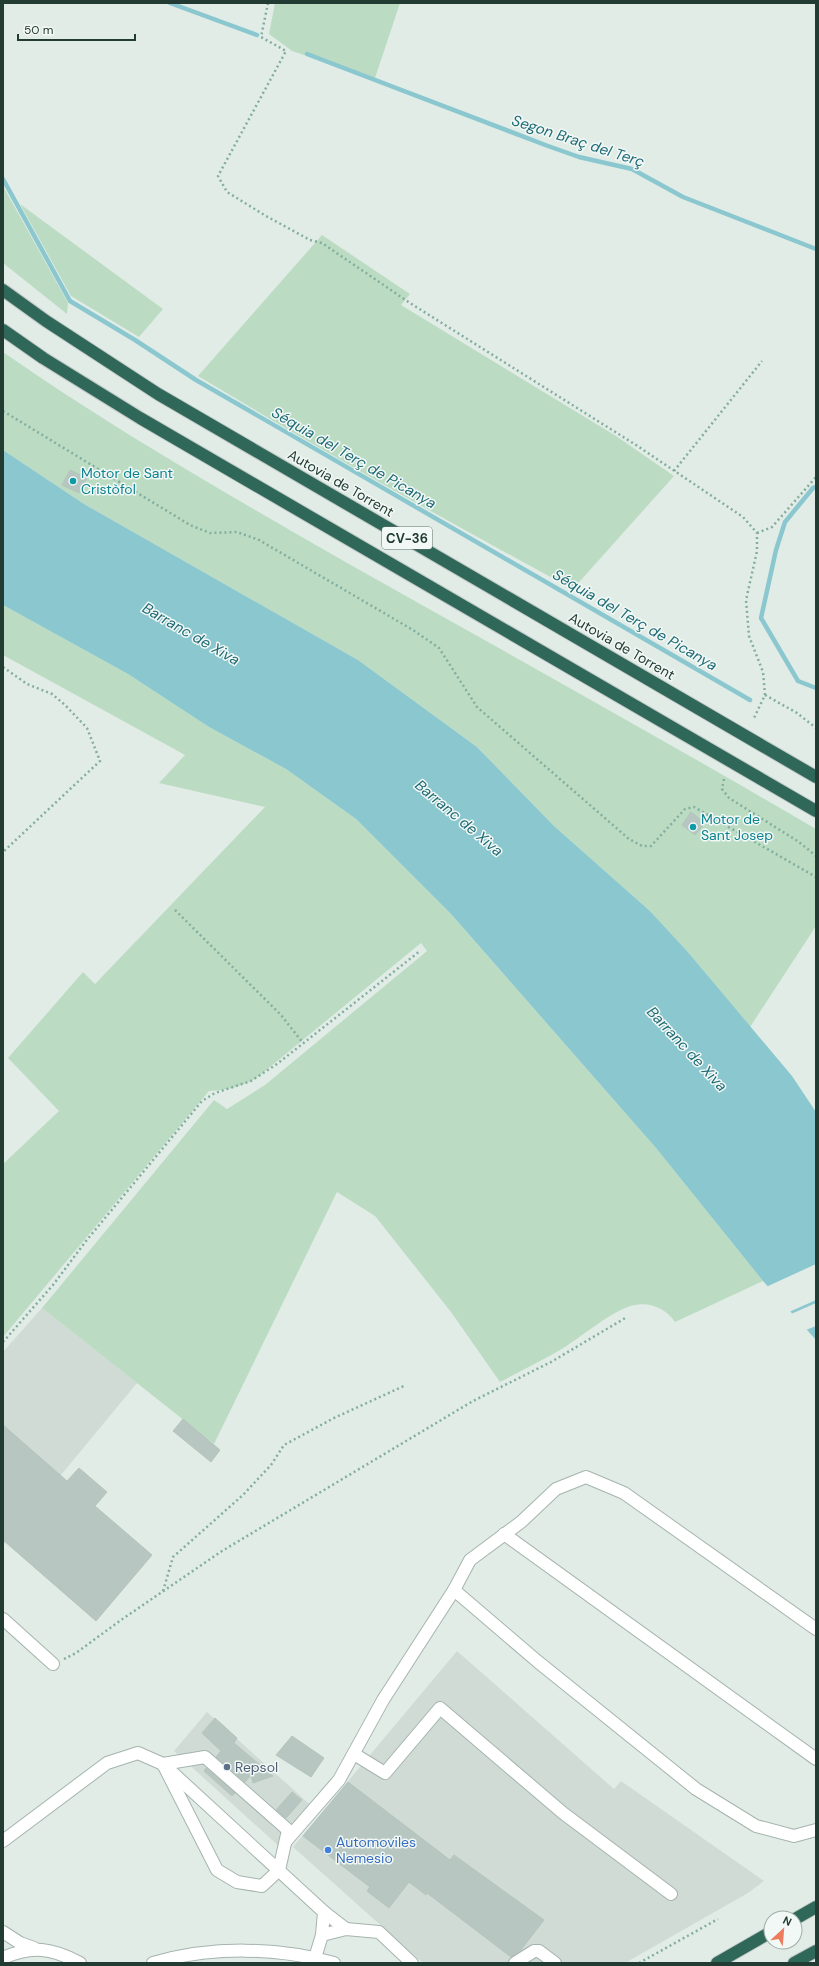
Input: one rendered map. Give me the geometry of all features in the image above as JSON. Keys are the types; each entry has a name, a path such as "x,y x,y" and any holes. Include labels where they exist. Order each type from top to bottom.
{"highway":[{"name":"Autovia de Torrent","path":"3,290 46,321 158,394 816,777"},
{"name":"CV-36","path":"3,330 43,358 140,418 816,811"},
{"path":"803,1914 816,1907"},
{"path":"717,1963 763,1937"},
{"path":"794,1963 816,1951"}],"street":[{"path":"163,1764 217,1870 237,1882 262,1886 279,1870 287,1835 339,1780 383,1700 454,1590 470,1560 521,1522 556,1489 586,1477 624,1493 816,1629"},
{"path":"504,1534 816,1759"},
{"path":"454,1590 537,1661 696,1789 756,1826 794,1836 816,1830"},
{"path":"3,1618 53,1664"},
{"path":"354,1754 385,1773 440,1708 563,1813 672,1894"},
{"path":"3,1841 107,1763 138,1753 163,1764 324,1912 346,1929"},
{"path":"163,1764 205,1757 287,1835"},
{"path":"315,1958 322,1935 324,1912"},
{"path":"322,1935 346,1929 379,1932 412,1963"},
{"path":"3,1932 20,1943 35,1949"},
{"path":"3,1958 17,1952 35,1949 54,1951 80,1963"},
{"path":"190,1963 227,1950"},
{"path":"153,1963 186,1955 227,1950 315,1958 334,1963"},
{"path":"515,1963 534,1951 539,1951 555,1963"}],"path":[{"path":"268,3 261,37 286,51 218,176 227,192 266,216 310,240 322,244 410,303 636,445 743,517 756,533 757,551 746,600 749,636 763,672 765,695 754,718"},
{"path":"674,471 762,360"},
{"path":"3,411 190,525 210,533 237,532 260,540 439,648 477,706 629,839 642,846 651,846 685,809 694,807 816,877"},
{"path":"756,533 772,527 811,480 816,477"},
{"path":"3,667 27,684 52,694 65,704 87,728 100,761 3,852"},
{"path":"765,695 797,713 816,728"},
{"path":"724,779 722,789 729,798 799,842 816,856"},
{"path":"175,910 281,1015 303,1043"},
{"path":"3,1342 53,1285 86,1241 202,1101 215,1093 251,1081 277,1064 420,951"},
{"path":"53,1664 76,1653 222,1551 473,1401 551,1362 627,1317"},
{"path":"163,1591 173,1557 244,1495 271,1465 284,1445 334,1418 406,1385"},
{"path":"639,1963 718,1919"}],"shaded area":[{"path":"42,1308 137,1383 3,1545 3,1352"},
{"path":"457,1651 614,1789 621,1781 764,1881 748,1893 625,1963 423,1963 293,1847"},
{"path":"207,1712 315,1809 282,1849 174,1751"}],"green space":[{"path":"275,3 400,3 375,78 292,51 269,34"},
{"path":"3,186 68,303 67,314 3,263"},
{"path":"20,204 163,309 139,337 71,296"},
{"path":"322,235 410,294 401,305 616,436 674,476 573,589 384,485 198,376"},
{"path":"3,352 128,434 213,485 342,560 639,727 816,829 816,926 750,1027 687,951 650,911 554,826 477,747 358,660 84,504 3,450"},
{"path":"3,605 128,674 209,727 286,769 356,819 451,914 656,1148 763,1281 675,1322 663,1310 652,1306 641,1304 627,1307 609,1316 557,1352 500,1382 451,1312 375,1216 337,1192 214,1444 42,1308 214,1100 227,1109 265,1085 427,951 421,943 259,1076 247,1083 235,1087 209,1091 3,1337 3,1164 59,1111 8,1058 83,972 95,984 265,807 159,783 185,755 3,655"}],"water":[{"name":"Barranc de Xiva","path":"3,450 84,504 358,660 477,747 554,826 650,911 687,951 792,1076 816,1112 816,1340 763,1281 656,1148 451,914 356,819 286,769 209,727 128,674 3,605"}],"pier":[{"path":"816,1264 816,1300 789,1312 766,1287"},
{"path":"816,1303 816,1326 806,1330 791,1314"}],"building":[{"name":"Motor de Sant Cristòfol","path":"70,470 87,478 79,493 62,485"},
{"name":"Motor de Sant Josep","path":"691,812 705,823 695,835 682,825"},
{"path":"183,1419 220,1450 211,1462 173,1431"},
{"path":"3,1425 67,1481 79,1468 107,1492 95,1506 152,1555 96,1621 3,1540"},
{"path":"215,1718 237,1738 234,1743 273,1776 253,1783 251,1775 245,1782 216,1757 221,1751 202,1733"},
{"path":"292,1736 324,1758 311,1777 276,1755"},
{"path":"206,1768 235,1793 232,1796 204,1771"},
{"path":"348,1782 450,1860 454,1855 544,1920 520,1951 511,1957 427,1893 426,1895 409,1882 389,1908 367,1891 370,1887 303,1836"},
{"path":"292,1792 302,1800 286,1818 276,1810"}],"waterway":[{"name":"Segon Braç del Terç","path":"170,3 257,35"},
{"name":"Segon Braç del Terç","path":"307,54 579,157 632,169 683,197 816,249"},
{"name":"Séquia del Terç de Picanya","path":"3,179 70,301 135,340 196,380 750,700"},
{"path":"816,487 813,488 785,522 776,550 761,618 798,681 816,688"}],"place":[{"name":"Motor de Sant Cristòfol","path":"73,481"},
{"name":"Motor de Sant Josep","path":"693,827"},
{"name":"Repsol","path":"227,1767"},
{"name":"Automoviles Nemesio","path":"328,1850"}]}
